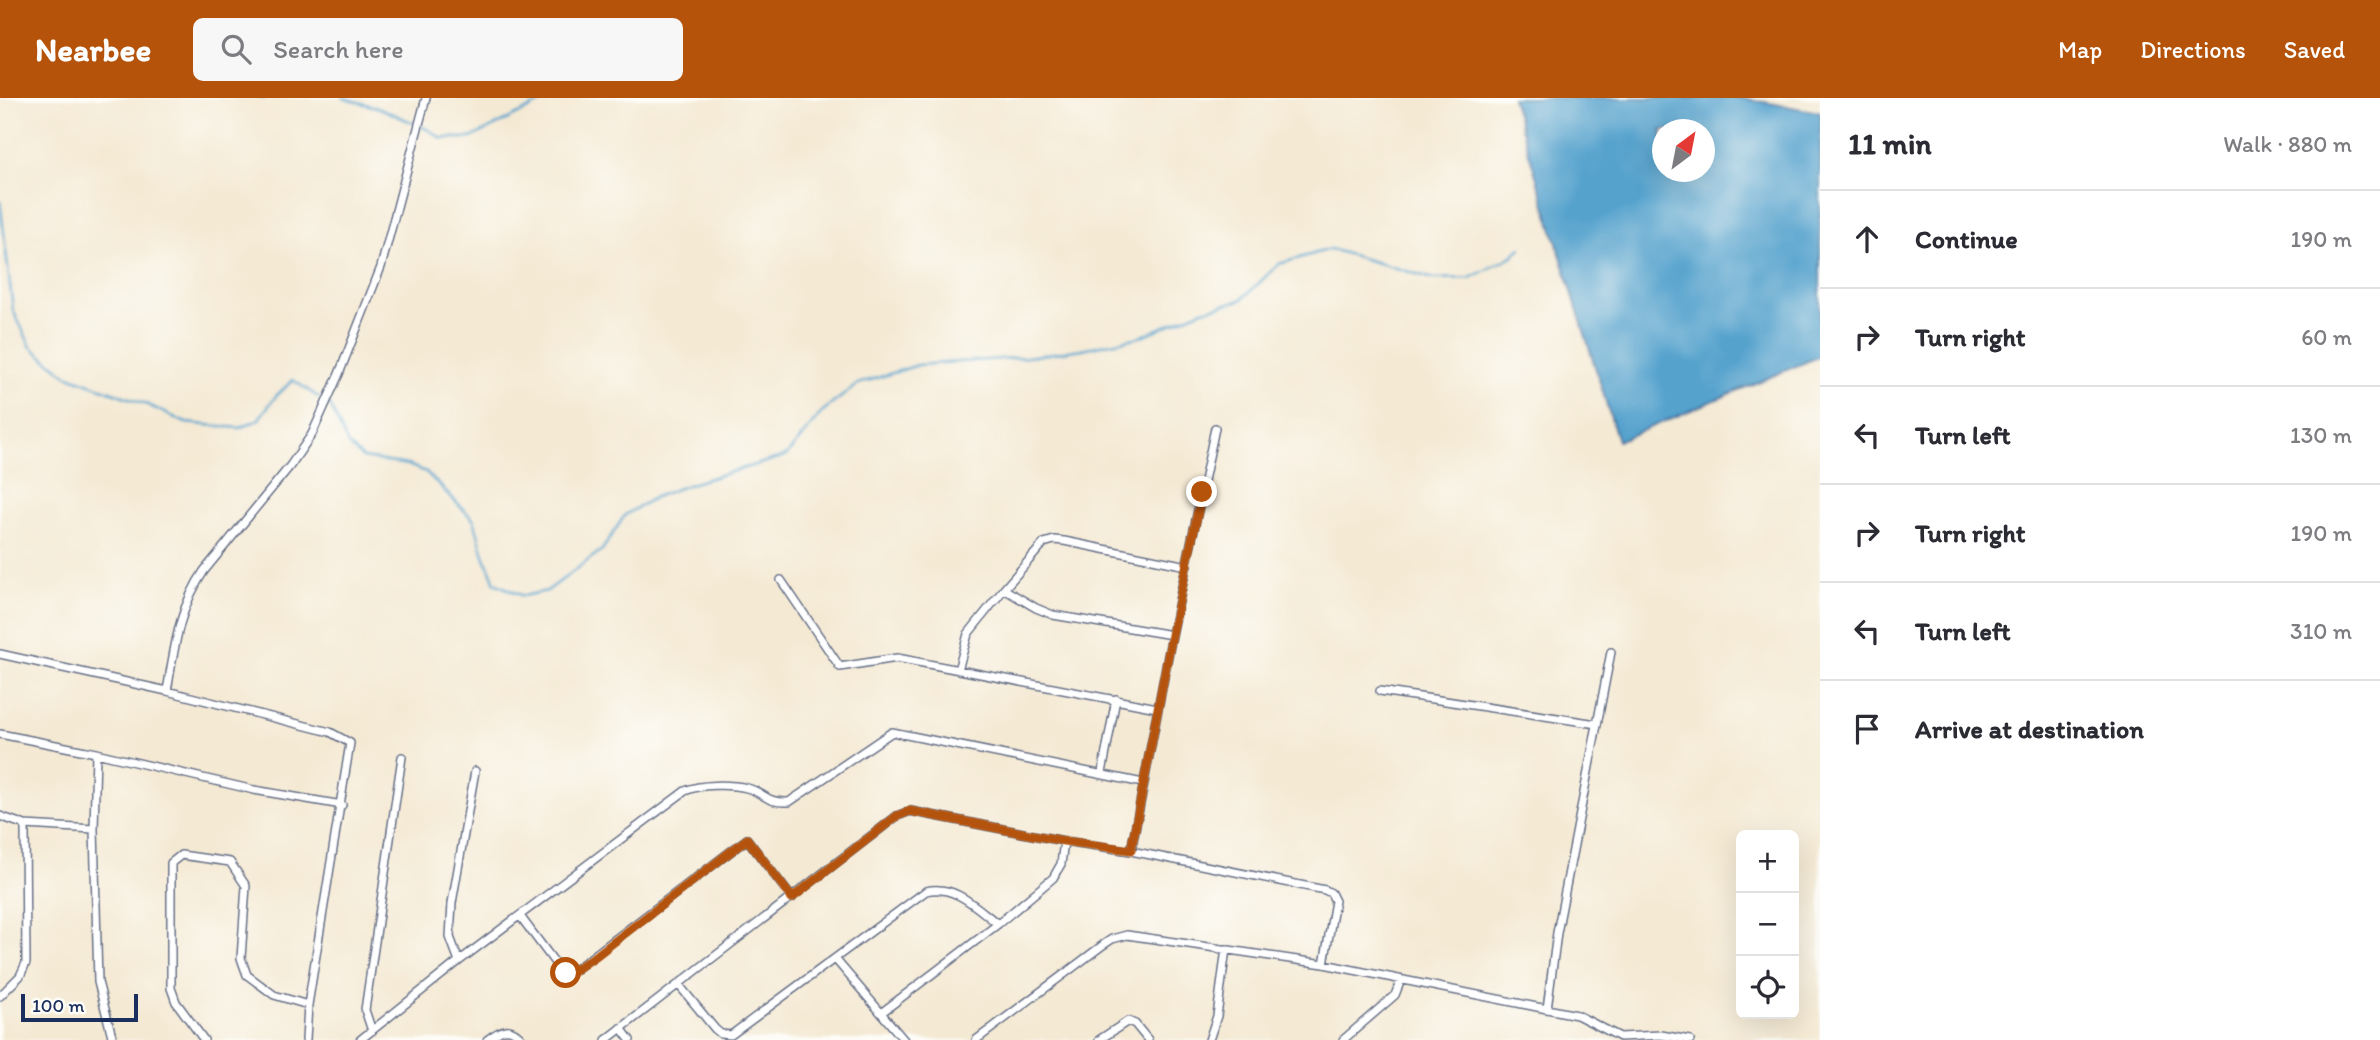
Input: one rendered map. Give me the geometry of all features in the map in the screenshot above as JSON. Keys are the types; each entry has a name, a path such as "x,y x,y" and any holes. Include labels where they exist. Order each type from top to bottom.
{"street":[{"path":"167,691 178,629 192,590 312,434 340,374 367,307 388,244 426,98"},
{"path":"1131,850 1157,708 1215,428"},
{"path":"958,670 968,634 1044,543 1054,540 1187,566"},
{"path":"781,580 840,667 897,659 1157,708"},
{"path":"1004,589 1053,615 1172,635"},
{"path":"1547,1009 1557,933 1611,652"},
{"path":"0,654 167,691 330,732 350,743 308,1005 306,1040"},
{"path":"1380,691 1597,724"},
{"path":"1102,773 1116,699"},
{"path":"360,1040 459,961 685,792 697,786 748,788 774,802 789,802 892,732 1143,783"},
{"path":"0,734 96,753 254,790 342,804"},
{"path":"96,753 94,828 99,987 113,1040"},
{"path":"372,1031 365,1010 402,757"},
{"path":"459,961 450,937 452,903 475,771"},
{"path":"606,1040 897,816 910,811 1064,841 1131,850 1328,891 1335,901 1324,964"},
{"path":"0,816 25,825 94,828"},
{"path":"0,996 19,976 26,962 25,825"},
{"path":"520,916 561,971 572,972 747,839 792,898"},
{"path":"881,1013 998,924 1056,874 1061,864 1064,841"},
{"path":"204,1040 176,1002 171,988 171,863 181,855 230,862 246,887 241,958 247,975 274,995 308,1005"},
{"path":"679,985 715,1029 721,1034 731,1035 918,897 935,889 963,897 998,924"},
{"path":"976,1040 1112,939 1128,935 1324,964 1577,1015 1620,1037 1661,1035 1690,1040"},
{"path":"1209,1040 1217,1016 1226,948"},
{"path":"836,960 904,1040"},
{"path":"1343,1040 1395,995 1401,980"},
{"path":"1099,1040 1128,1021 1135,1024 1148,1040"},
{"path":"621,1028 630,1040"},
{"path":"487,1040 501,1029 509,1029 523,1040"}],"water":[{"path":"1512,98 1741,98 1820,112 1820,356 1618,441"}],"waterway":[{"path":"260,98 265,98"},
{"path":"343,98 380,108 441,138 471,138 550,98"},
{"path":"0,201 13,310 31,347 66,375 148,405 186,423 239,428 258,420 276,396 293,380 330,405 348,445 363,458 408,465 426,472 474,520 495,583 523,596 547,591 602,550 625,515 655,497 786,456 823,411 858,384 918,365 1027,357 1140,337 1203,310 1241,300 1279,264 1330,249 1434,279 1470,278 1511,257 1521,248"}],"route":[{"path":"566,973 572,972 597,955 747,839 792,898 897,816 910,811 1064,841 1131,850 1202,492"}]}
